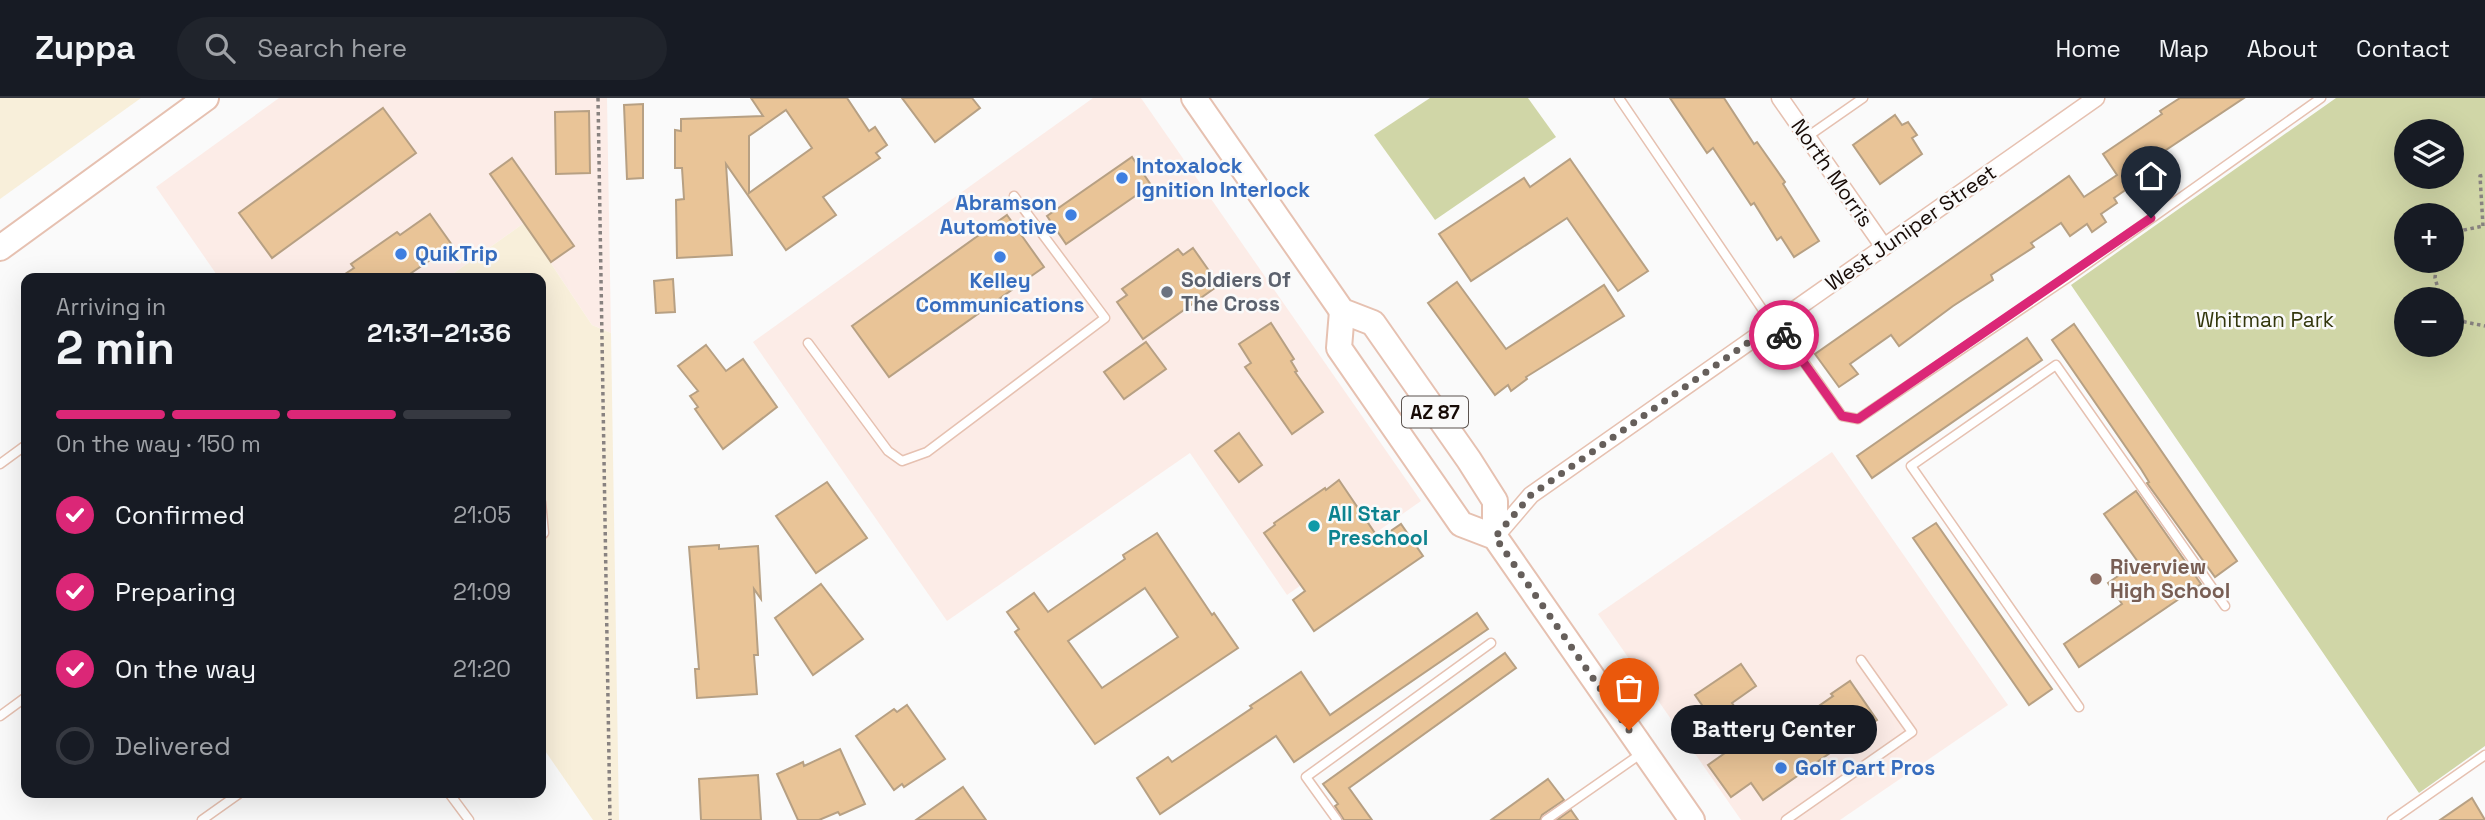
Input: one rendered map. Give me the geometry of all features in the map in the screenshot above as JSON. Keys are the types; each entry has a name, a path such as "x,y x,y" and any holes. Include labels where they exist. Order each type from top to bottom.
{"main road":[{"path":"0,248 206,98"},
{"path":"1194,98 1342,311"},
{"name":"AZ 87","path":"1342,311 1373,323 1469,460 1495,500 1495,537 1461,524 1339,348 1342,311"},
{"path":"1495,537 1692,820"}],"street":[{"name":"North Morris","path":"1780,98 1884,247"},
{"name":"West Juniper Street","path":"1495,537 1531,495 2096,98"}],"lane":[{"path":"1619,98 1773,325 1787,338 1842,416 1858,419 2067,279 2321,98"},
{"path":"1807,137 1863,98"},
{"path":"808,343 888,451 902,461 927,452 1105,318 1014,197"},
{"path":"2080,707 1911,466 2056,365 2225,606"},
{"path":"0,464 21,449"},
{"path":"1337,820 1306,777 1491,643"},
{"path":"1786,820 1912,732 1861,660"},
{"path":"0,716 21,701"},
{"path":"1546,820 1644,751"},
{"path":"2392,820 2485,755"},
{"path":"202,820 233,798"},
{"path":"453,798 469,820"}],"path":[{"path":"598,98 610,820"},
{"path":"2464,231 2484,226 2480,176 2485,175"},
{"path":"2464,320 2485,326"}],"shaded area":[{"path":"0,98 141,98 0,199"},
{"path":"279,98 607,98 611,333 592,325 524,223 454,273 216,273 156,187"},
{"path":"1093,98 1141,98 1421,501 1287,595 1190,453 947,621 753,342"},
{"path":"524,223 592,325 611,333 619,820 593,820 546,752 546,273 454,273"},
{"path":"1832,452 2008,705 1840,820 1741,820 1598,614"}],"green space":[{"path":"1430,98 1528,98 1556,137 1435,220 1374,135"},
{"name":"Whitman Park","path":"2336,98 2485,98 2485,746 2419,793 2071,285"}],"building":[{"path":"751,98 847,98 869,131 875,127 887,145 876,153 880,158 823,197 836,215 786,250 726,164 732,255 677,258 676,200 684,199 682,168 675,168 675,130 681,131 681,119 763,116","holes":["786,110 812,148 749,193 749,136"]},
{"path":"902,98 972,98 980,108 935,142"},
{"path":"1670,98 1724,98 1754,144 1757,142 1785,182 1783,184 1819,241 1794,257 1781,237 1777,240 1754,203 1751,205 1713,148 1707,153"},
{"path":"2180,98 2244,98 2145,164 2151,172 2114,198 2117,203 2101,214 2106,222 2092,232 2087,224 2070,236 2061,223 2031,243 2034,247 1991,275 1993,280 1899,346 1891,335 1850,364 1858,374 1839,387 1815,354 2069,176 2084,197 2117,175 2103,154 2162,114 2160,111"},
{"path":"643,104 643,178 627,179 624,105"},
{"path":"383,108 416,153 272,258 239,213"},
{"path":"589,111 590,173 556,174 555,112"},
{"path":"1895,115 1902,125 1908,122 1917,135 1912,138 1922,154 1880,184 1853,145"},
{"path":"1132,157 1151,185 1066,244 1047,216"},
{"path":"512,158 574,246 551,262 490,174"},
{"path":"1570,159 1648,271 1618,291 1567,218 1471,281 1439,234 1524,178 1530,187"},
{"name":"QuikTrip","path":"430,214 452,245 411,273 346,273 354,268 351,264 397,232 400,235"},
{"path":"1007,215 1044,267 889,377 852,326"},
{"name":"Soldiers Of The Cross","path":"1193,248 1219,285 1143,339 1117,302 1127,295 1122,289 1178,249 1183,255"},
{"path":"673,279 675,312 656,313 654,281"},
{"path":"1457,282 1506,349 1604,285 1624,316 1526,377 1527,379 1511,391 1508,385 1495,395 1428,303"},
{"path":"1271,323 1294,359 1291,361 1297,371 1295,372 1323,412 1292,434 1245,367 1251,363 1239,344"},
{"path":"2074,324 2237,561 2215,577 2147,483 2149,482 2141,469 2052,340"},
{"path":"2027,338 2042,360 1872,478 1857,456"},
{"path":"1146,342 1166,369 1124,399 1104,372"},
{"path":"706,345 726,371 743,359 777,407 723,449 695,409 698,407 690,396 698,391 678,366"},
{"path":"1239,433 1262,465 1239,482 1215,451"},
{"path":"1339,480 1379,539 1401,524 1423,556 1314,631 1293,600 1305,591 1264,533 1275,525 1274,523"},
{"path":"827,482 867,538 816,573 776,516"},
{"path":"2136,491 2201,584 2079,667 2064,644 2122,604 2108,583 2138,562 2104,514"},
{"path":"1936,523 2052,689 2029,705 1913,538"},
{"path":"1157,533 1212,615 1214,613 1238,648 1095,744 1015,632 1019,629 1007,612 1034,593 1048,612 1125,559 1123,555","holes":["1145,588 1178,637 1102,688 1068,641"]},
{"path":"719,545 719,549 758,546 761,599 754,589 758,655 754,655 757,694 697,698 695,669 699,669 689,547"},
{"path":"821,584 863,639 813,675 775,618"},
{"path":"1477,613 1488,629 1294,762 1276,736 1160,814 1137,778 1168,757 1172,762 1301,672 1330,715"},
{"path":"1505,653 1516,668 1349,788 1372,820 1344,820 1335,806 1338,804 1323,784"},
{"path":"1741,664 1756,686 1732,703 1753,733 1778,715 1787,728 1850,681 1877,720 1763,800 1751,783 1731,797 1708,765 1732,748 1695,695"},
{"path":"907,705 945,759 904,787 902,784 894,790 856,736 894,709 897,712"},
{"path":"840,749 865,804 840,815 838,812 819,820 798,820 777,774 803,762 804,766"},
{"path":"758,775 761,820 701,820 699,779"},
{"path":"1548,779 1564,800 1542,815 1540,820 1491,820"},
{"path":"963,787 986,820 916,820"},
{"path":"2472,798 2485,820 2440,820"},
{"path":"1571,810 1578,820 1557,820"}],"way so far":[{"path":"1629,730 1495,537 1531,495 1718,363 1773,325 1784,335"}],"place":[{"name":"Intoxalock Ignition Interlock","path":"1122,178"},
{"name":"Abramson Automotive","path":"1071,215"},
{"name":"QuikTrip","path":"401,254"},
{"name":"Kelley Communications","path":"1000,257"},
{"name":"Soldiers Of The Cross","path":"1167,292"},
{"name":"All Star Preschool","path":"1314,526"},
{"name":"Riverview High School","path":"2096,579"},
{"name":"Battery Center","path":"1629,730"},
{"name":"Golf Cart Pros","path":"1781,768"}],"route":[{"path":"1784,335 1842,416 1858,419 2067,279 2151,218"}]}
